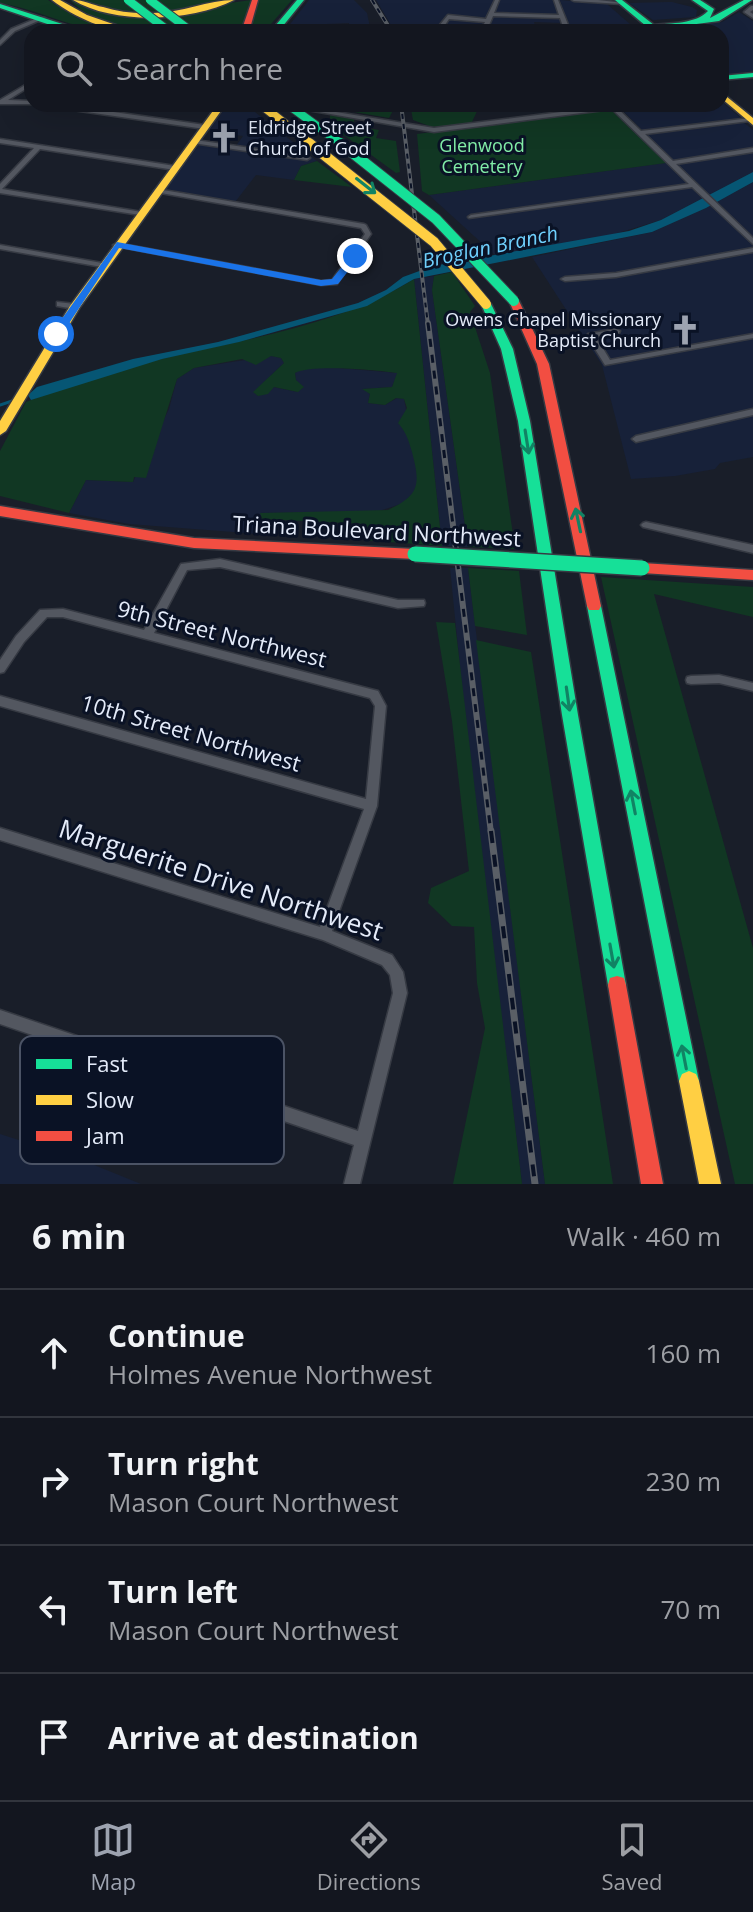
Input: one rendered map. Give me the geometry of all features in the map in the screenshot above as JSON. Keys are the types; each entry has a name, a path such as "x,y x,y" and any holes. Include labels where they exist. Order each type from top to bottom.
{"main road":[{"path":"55,0 84,17 107,24"},
{"path":"66,0 107,24"},
{"path":"76,0 94,8 135,14 190,11 231,0"},
{"path":"128,0 160,24"},
{"path":"150,0 182,24"},
{"path":"165,0 186,24"},
{"path":"248,24 255,0"},
{"path":"281,24 301,0"},
{"path":"671,24 709,15 710,6 695,0"},
{"path":"682,24 716,19 749,0"},
{"path":"615,1 648,24"},
{"path":"0,6 57,24"},
{"path":"729,77 753,75"},
{"path":"729,101 751,120"},
{"path":"0,431 68,305 102,265 216,112"},
{"path":"270,112 434,242 486,304 513,366 651,1178"},
{"path":"297,112 444,224 483,262 514,301 543,364 710,1184"},
{"path":"302,112 313,124"},
{"name":"Triana Boulevard Northwest","path":"2,509 194,543 753,575"}],"street":[{"path":"487,24 497,0"},
{"path":"556,0 565,24"},
{"path":"574,0 615,1"},
{"path":"753,7 747,12 753,16"},
{"path":"443,24 448,17 562,17"},
{"path":"28,24 42,18"},
{"path":"0,43 13,30 24,25"},
{"path":"1,101 24,88"},
{"path":"1,101 24,102"},
{"path":"101,112 205,127"},
{"path":"325,112 434,130 562,112"},
{"path":"619,112 753,242"},
{"path":"640,133 751,120"},
{"path":"0,141 175,168"},
{"path":"195,142 307,158"},
{"path":"0,189 39,147"},
{"path":"672,163 753,150"},
{"path":"471,217 693,185"},
{"path":"0,189 140,213"},
{"path":"117,245 321,283 334,282 368,234 364,226 157,191"},
{"path":"0,247 102,265"},
{"path":"565,279 616,275 753,250"},
{"path":"616,331 591,336 608,363 753,336"},
{"path":"636,439 753,412"},
{"path":"646,525 753,549"},
{"path":"147,635 184,567 220,563 398,604 420,603"},
{"name":"9th Street Northwest","path":"0,669 44,613 52,613 374,694 381,706 371,806"},
{"path":"691,680 719,679 753,687"},
{"name":"10th Street Northwest","path":"0,701 371,806"},
{"path":"324,934 371,806"},
{"name":"Marguerite Drive Northwest","path":"0,834 324,934 387,960 396,972 400,993 352,1184"},
{"path":"0,1017 56,1036"},
{"path":"284,1113 362,1140"}],"shaded area":[{"path":"309,0 354,0 367,13 369,24 349,23 290,24"},
{"path":"376,0 555,0 562,23 534,22 390,24"},
{"path":"560,0 607,4 630,24 568,24"},
{"path":"672,2 697,10 696,17 653,20 629,3"},
{"path":"739,12 753,21 753,71 729,75 729,24 706,24 722,22"},
{"path":"729,108 742,119 643,131 624,112 729,112"},
{"path":"222,112 255,112 317,161 301,166 294,180 256,175 232,206 195,200 198,195 166,189 202,141 236,146 243,136 209,131"},
{"path":"742,121 753,130 753,172 661,220 598,239 496,256 429,195 665,163 637,135"},
{"path":"753,172 753,182 706,208 652,232 414,279 367,306 239,342 162,359 31,400 28,395 37,387 133,359 218,342 358,303 386,290 403,277 433,266 629,231 661,220"},
{"path":"753,182 753,457 720,463 715,469 631,479 602,365 532,257 652,232 706,208"},
{"path":"434,276 432,290 468,547 442,546 414,279"},
{"path":"271,356 281,358 284,363 254,392 258,396 273,387 298,392 295,373 303,368 398,373 392,387 364,389 370,394 368,403 385,405 397,398 404,399 419,479 414,492 404,503 376,512 261,513 260,534 129,524 69,513 86,480 133,482 169,409 177,379 194,368"},
{"path":"450,568 468,568 545,1184 522,1184 467,737"},
{"path":"0,1134 20,1140 20,1164 92,1164 141,1184 0,1184"}],"green space":[{"path":"0,0 48,0 77,18 95,24 71,24 0,3"},
{"path":"70,0 95,10 138,16 251,0 244,24 110,24 87,14"},
{"path":"79,0 226,0 190,10 152,13 115,9"},
{"path":"259,0 292,0 271,24 252,24"},
{"path":"354,112 392,112 389,118"},
{"path":"412,112 477,112 471,124 432,127 413,120"},
{"name":"Glenwood Cemetery","path":"587,112 613,112 666,163 429,195 422,191 417,134"},
{"path":"330,115 354,119 354,126 379,130 376,138 396,141 400,172 396,173 330,125"},
{"path":"317,161 352,187 294,180 301,166"},
{"path":"452,272 475,306 470,312 490,373 515,549 468,547 432,290 434,276"},
{"path":"414,279 442,546 363,540 364,524 262,519 260,513 388,510 407,499 417,480 409,444 398,423 407,408 404,399 396,398 385,405 368,403 370,394 362,389 392,387 397,373 344,368 303,370 295,373 296,380 304,387 298,392 274,387 268,394 258,396 253,392 284,363 281,358 271,356 256,365 242,359 194,368 177,379 146,478 134,477 133,482 86,480 69,513 0,496 0,451 26,402 141,364 329,318"},
{"path":"468,568 519,571 527,635 475,626"},
{"path":"601,577 753,587 753,617 654,594 753,948 753,1184 735,1184"},
{"path":"436,622 455,623 522,1184 453,1184 485,1028 477,983 474,927 452,926 428,903 431,888 469,871 452,721"},
{"path":"476,640 531,652 613,1184 545,1184"}],"waterway":[{"name":"Broglan Branch","path":"0,405 15,400"}],"railway":[{"path":"372,0 387,24"},
{"path":"402,112 428,325"},
{"path":"428,323 491,833"},
{"path":"491,831 535,1184"}],"traffic: fast":[{"path":"128,0 159,24"},
{"path":"150,0 182,24"},
{"path":"281,24 301,0"},
{"path":"618,0 648,24"},
{"path":"695,0 712,10 707,17 696,21"},
{"path":"679,24 716,19 749,0"},
{"path":"0,6 54,24"},
{"path":"729,77 753,75"},
{"path":"298,112 436,219 514,301"},
{"path":"486,304 507,349 524,421 570,715 617,985"},
{"path":"415,554 642,568"},
{"path":"594,606 689,1081"}],"traffic: slow":[{"path":"55,0 84,17 106,24"},
{"path":"76,0 134,15 173,14 231,0"},
{"path":"729,101 753,122"},
{"path":"0,431 75,306 216,112"},
{"path":"270,112 434,242 486,304"},
{"path":"689,1081 710,1184"}],"traffic: jam":[{"path":"248,24 255,0"},
{"path":"514,301 543,364 594,606"},
{"path":"0,511 194,543 415,554"},
{"path":"642,568 753,575"},
{"path":"617,985 652,1184"}],"place":[{"name":"Eldridge Street Church of God","path":"224,138"},
{"name":"Owens Chapel Missionary Baptist Church","path":"685,330"}],"route":[{"path":"56,334 117,245 321,283 334,282 355,256"}]}
